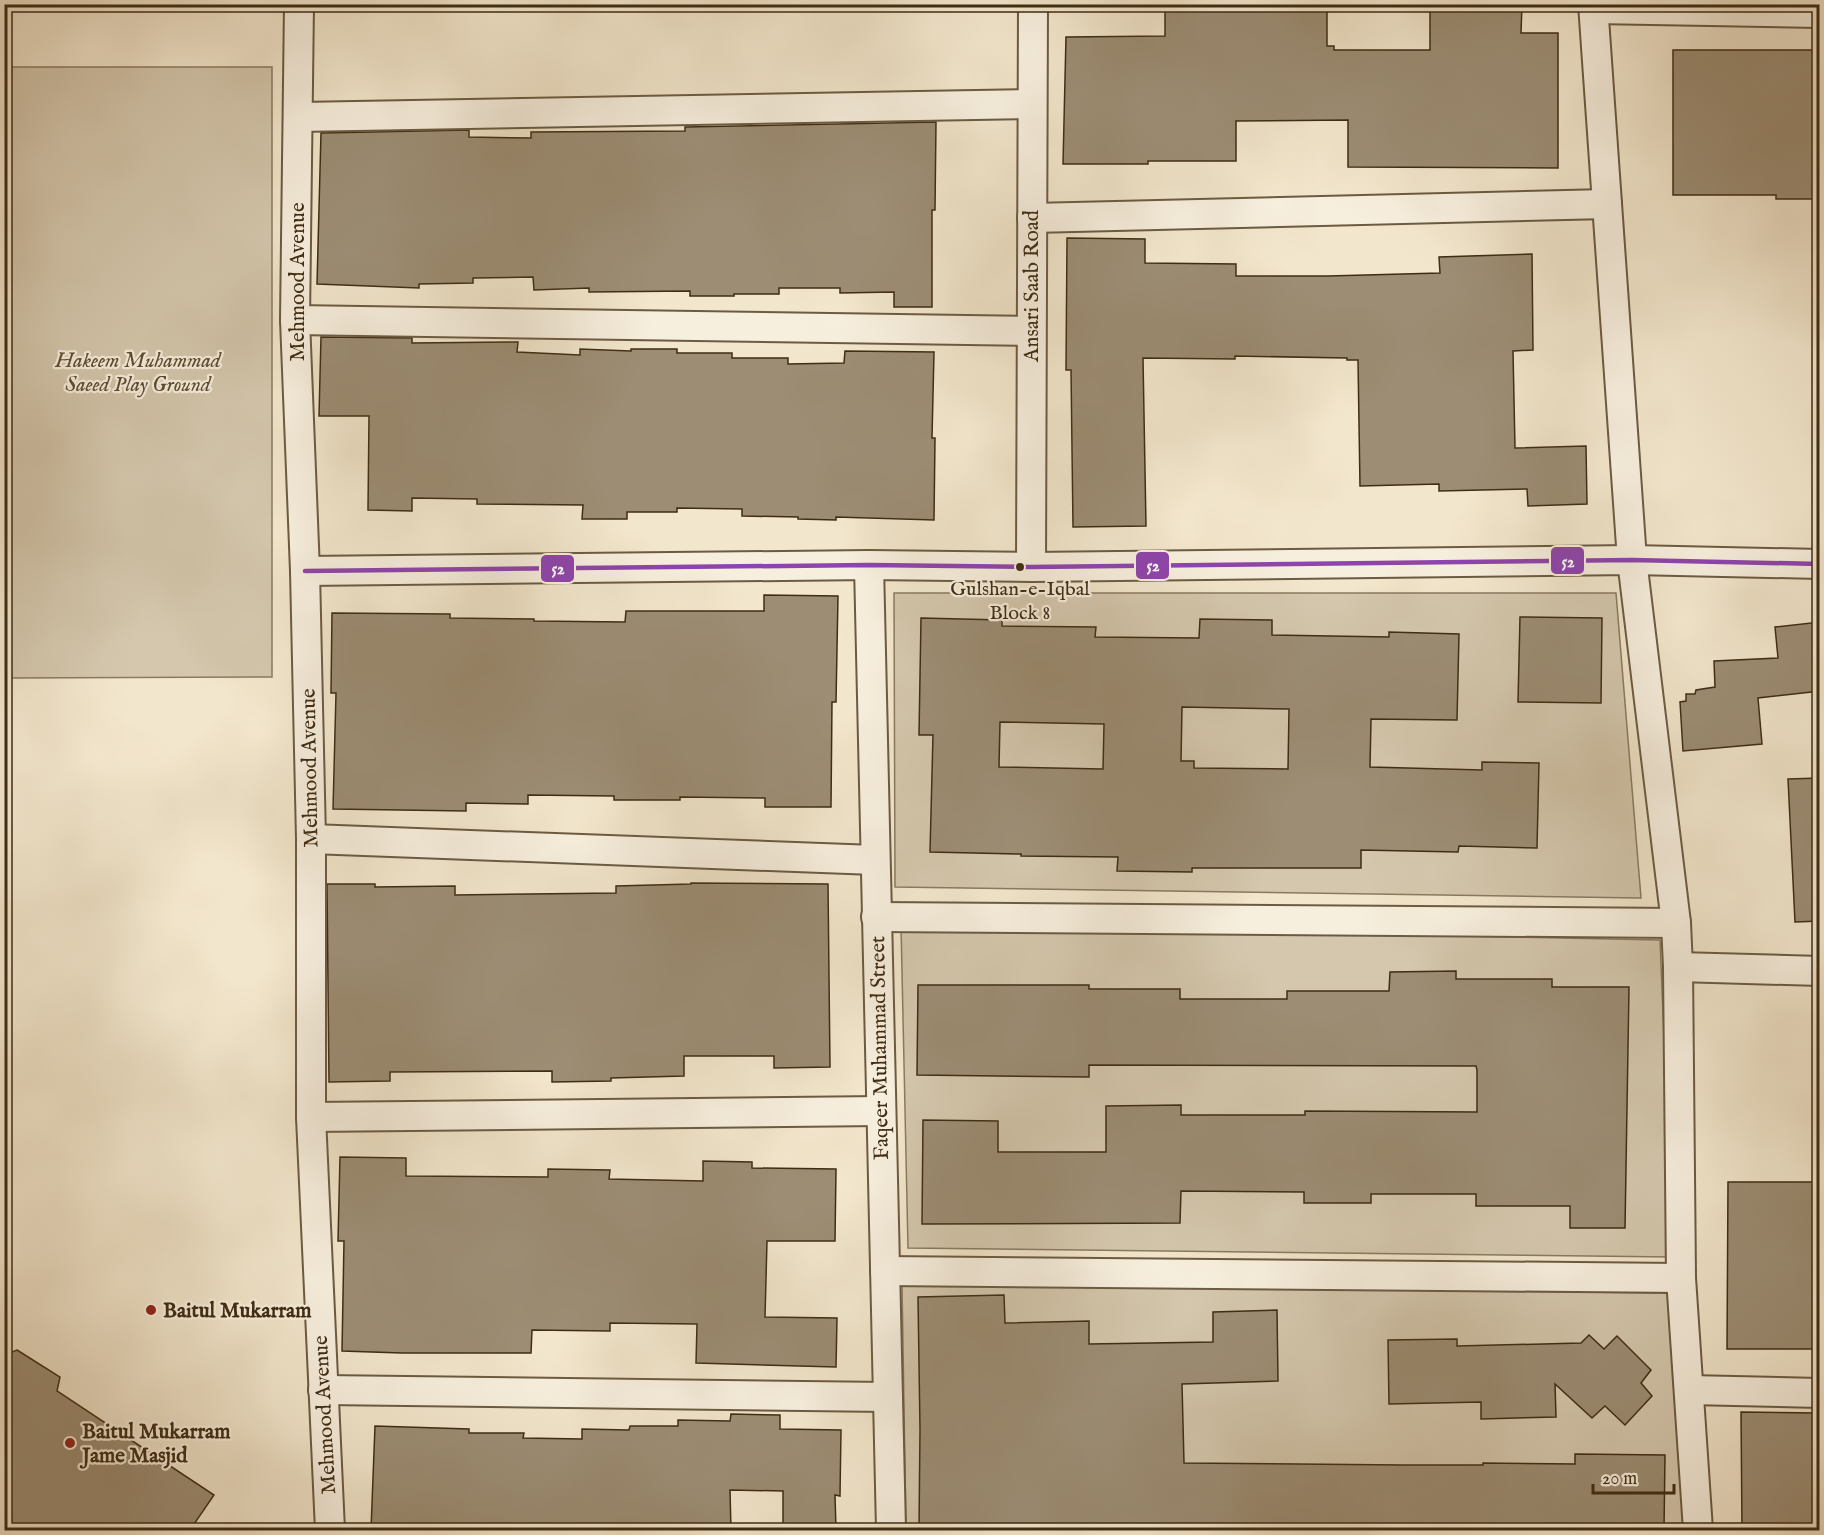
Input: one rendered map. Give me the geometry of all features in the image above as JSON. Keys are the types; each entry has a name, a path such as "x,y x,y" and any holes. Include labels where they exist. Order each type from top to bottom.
{"street":[{"name":"Mehmood Avenue","path":"299,4 295,320 305,571 311,839 311,1117 330,1530"},
{"name":"Ansari Saab Road","path":"1031,567 1033,4"},
{"path":"1698,1530 1681,1278 1676,922 1632,560 1594,7 1820,13"},
{"path":"299,117 1032,104"},
{"path":"1032,218 1607,204"},
{"path":"295,320 1031,331"},
{"path":"305,571 869,565 1031,567 1632,560 1820,564"},
{"name":"Faqeer Muhammad Street","path":"869,565 891,1530"},
{"path":"311,839 875,860"},
{"path":"876,917 1676,922"},
{"path":"1678,967 1820,971"},
{"path":"311,1117 881,1111"},
{"path":"885,1271 1681,1278"},
{"path":"323,1390 888,1397"},
{"path":"1689,1390 1820,1393"}],"green space":[{"name":"Hakeem Muhammad Saeed Play Ground","path":"5,67 272,67 272,677 5,678"},
{"path":"894,593 1616,593 1641,898 895,887"},
{"path":"901,925 1660,940 1673,1257 908,1248"},
{"path":"902,1285 1678,1293 1686,1530 906,1530"}],"building":[{"path":"1165,4 1327,4 1327,46 1334,46 1334,50 1430,50 1430,4 1522,4 1521,33 1558,33 1558,168 1348,167 1348,120 1236,121 1236,161 1063,164 1066,37 1165,36"},
{"path":"1673,50 1820,50 1820,199 1776,199 1776,195 1673,195"},
{"path":"936,122 935,210 932,210 932,307 894,307 894,292 840,293 840,288 779,288 779,294 690,296 690,291 589,292 589,288 534,290 533,277 473,278 473,283 419,284 419,288 317,284 321,133 469,130 469,137 531,138 531,132 685,131 685,127"},
{"path":"1067,238 1145,239 1145,263 1236,264 1236,276 1440,273 1439,257 1532,254 1533,350 1513,351 1515,448 1586,446 1587,504 1528,506 1527,489 1439,491 1439,484 1360,486 1358,360 1235,356 1235,359 1143,358 1146,526 1073,527 1071,370 1066,370"},
{"path":"321,337 412,338 412,343 518,342 517,352 580,355 580,349 631,351 631,349 677,349 677,353 732,353 732,358 788,358 788,364 844,363 845,351 934,352 932,438 935,438 934,520 836,517 836,520 798,519 798,517 742,516 742,509 677,508 677,512 627,512 627,519 582,519 583,505 477,504 477,499 412,498 412,511 368,510 369,416 319,416"},
{"path":"764,595 838,596 836,702 832,702 831,807 765,807 765,798 680,797 680,800 614,800 614,796 528,795 528,804 466,803 466,811 333,809 336,693 331,693 332,613 450,614 450,618 625,622 626,611 764,611"},
{"path":"1520,617 1602,618 1601,703 1518,702"},
{"path":"921,618 1002,620 1002,626 1096,627 1095,637 1199,638 1200,619 1272,620 1272,635 1389,637 1389,632 1459,634 1457,720 1371,719 1370,767 1482,770 1482,762 1539,763 1537,848 1459,846 1458,852 1361,850 1361,868 1192,868 1192,872 1117,871 1118,857 930,852 933,735 919,735","holes":["1182,707 1289,709 1288,769 1194,768 1194,761 1181,761","1000,722 1104,724 1103,769 999,767"]},
{"path":"1820,622 1820,691 1758,698 1762,744 1683,751 1680,702 1686,701 1686,694 1695,694 1696,690 1715,687 1714,661 1778,658 1775,627"},
{"path":"1820,778 1820,921 1795,922 1788,779"},
{"path":"691,883 828,884 830,1067 774,1068 774,1056 684,1056 684,1076 552,1082 552,1071 390,1072 390,1081 329,1082 327,884 375,884 375,887 455,886 455,895 616,893 616,886"},
{"path":"1456,971 1456,979 1552,979 1552,987 1629,987 1625,1228 1570,1228 1570,1206 1476,1206 1476,1194 1371,1194 1371,1203 1304,1203 1304,1192 1181,1191 1180,1223 922,1224 923,1120 998,1121 998,1152 1106,1152 1106,1106 1181,1105 1181,1115 1305,1115 1305,1111 1477,1112 1477,1070 1476,1066 1089,1065 1089,1077 917,1075 918,985 1089,985 1089,989 1180,989 1180,999 1287,999 1287,991 1389,991 1390,972"},
{"path":"340,1157 406,1158 406,1176 548,1177 548,1169 610,1170 609,1179 703,1181 703,1161 752,1162 752,1168 836,1169 835,1241 767,1241 765,1317 837,1318 836,1367 696,1363 697,1324 610,1323 610,1331 532,1330 531,1353 342,1351 344,1241 338,1241"},
{"path":"1728,1182 1820,1182 1820,1349 1727,1349"},
{"path":"1004,1295 1005,1323 1089,1321 1089,1344 1213,1342 1213,1312 1277,1310 1278,1381 1182,1384 1184,1463 1575,1464 1575,1454 1665,1455 1664,1530 919,1530 918,1297"},
{"path":"1589,1335 1604,1349 1617,1336 1651,1370 1641,1383 1652,1396 1625,1425 1605,1406 1592,1418 1555,1384 1556,1417 1481,1419 1481,1402 1389,1404 1388,1340 1457,1339 1457,1346 1581,1343"},
{"name":"Baitul Mukarram Jame Masjid","path":"17,1350 60,1377 57,1391 214,1495 190,1530 4,1530 4,1355"},
{"path":"1741,1412 1816,1413 1816,1530 1742,1530"},
{"path":"731,1414 780,1415 780,1429 841,1430 840,1496 835,1495 836,1530 783,1530 783,1491 730,1490 731,1530 371,1530 375,1426 469,1429 469,1433 524,1433 523,1438 582,1439 582,1429 629,1430 630,1426 678,1426 678,1420 730,1421"}],"transit line":[{"name":"52","path":"305,571 869,565 1031,567 1632,560 1820,564"}],"place":[{"name":"Gulshan-e-Iqbal Block 8","path":"1020,567"},
{"name":"Baitul Mukarram","path":"151,1310"},
{"name":"Baitul Mukarram Jame Masjid","path":"70,1443"}]}
